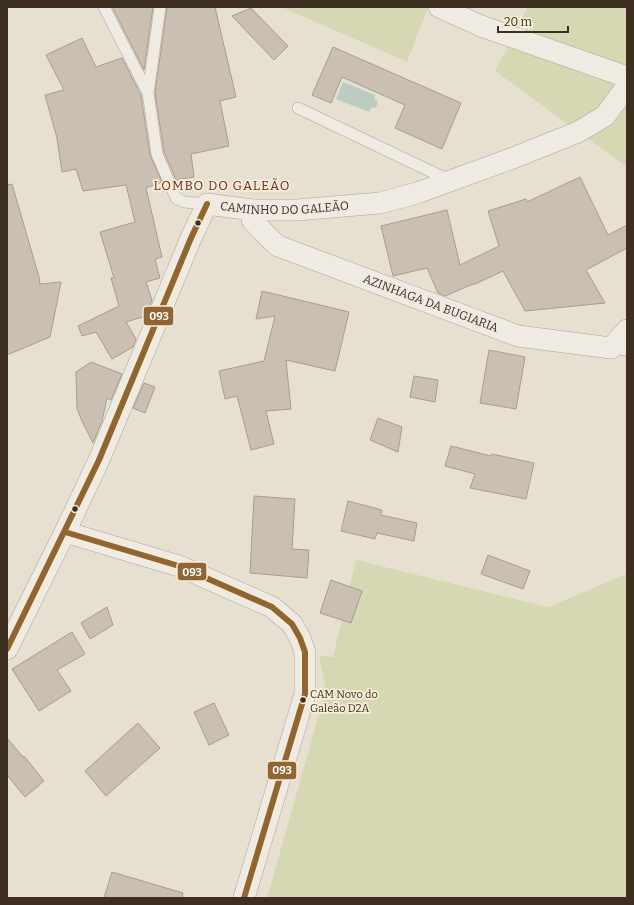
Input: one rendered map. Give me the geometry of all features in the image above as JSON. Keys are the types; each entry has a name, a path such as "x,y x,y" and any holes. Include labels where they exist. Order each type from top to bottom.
{"street":[{"path":"439,7 481,26 627,77"},
{"name":"CAMINHO DO GALEÃO","path":"7,650 99,460 191,238 207,204 253,210 297,210 380,203 417,193 578,132 605,116 627,86"},
{"name":"AZINHAGA DA BUGIARIA","path":"253,210 252,220 263,230 268,238 278,246 518,336 619,349 627,330"},
{"path":"65,532 179,566 272,607 292,624 300,638 305,652 305,694 244,898"}],"lane":[{"path":"104,7 148,93"},
{"path":"160,7 148,93 157,154 176,198 184,202 207,204"},
{"path":"298,108 451,181"}],"green space":[{"path":"282,7 428,7 407,62"},
{"path":"528,7 627,7 627,167 495,71"},
{"path":"356,560 548,607 627,574 627,898 267,898 326,690 319,656 333,657"}],"shaded area":[{"path":"343,82 375,95 374,98 378,102 376,107 371,108 369,112 336,99"}],"building":[{"path":"112,7 153,7 144,70"},
{"path":"167,7 215,7 236,97 220,101 229,146 191,154 194,177 176,180 164,152 155,93"},
{"path":"251,8 288,46 274,60 232,16"},
{"path":"82,38 96,67 122,58 141,95 150,155 162,182 146,188 162,257 155,259 160,278 146,282 152,300 146,316 126,322 136,339 133,347 112,359 96,332 82,336 78,326 119,306 111,278 114,278 100,232 135,222 126,185 83,191 76,169 62,172 57,138 45,95 64,90 46,55"},
{"path":"333,47 461,103 442,149 395,128 405,105 342,77 331,103 312,95"},
{"path":"580,177 608,235 627,225 627,248 586,270 605,303 525,311 503,271 445,296 438,293 427,268 393,276 381,226 447,210 460,265 499,246 488,211 526,199 527,202"},
{"path":"12,184 40,284 61,282 50,337 7,355 7,185"},
{"path":"262,291 349,312 335,371 286,360 291,409 266,411 274,444 251,450 237,396 225,399 219,371 264,361 275,316 256,319"},
{"path":"489,350 525,357 516,409 480,403"},
{"path":"91,362 122,374 111,400 107,398 102,421 93,443 77,408 76,372"},
{"path":"414,376 438,380 435,402 410,397"},
{"path":"144,383 155,387 145,413 133,408"},
{"path":"378,418 402,427 398,452 370,440"},
{"path":"451,446 491,456 492,454 534,463 526,499 470,488 475,474 445,466"},
{"path":"254,496 295,499 292,549 309,550 307,578 250,573"},
{"path":"348,501 382,510 381,515 417,523 414,541 377,533 375,539 341,531"},
{"path":"488,555 530,571 523,589 481,574"},
{"path":"331,580 362,591 351,623 320,613"},
{"path":"107,607 113,625 90,639 81,623"},
{"path":"72,632 85,654 57,670 71,691 39,711 12,669"},
{"path":"214,703 229,735 209,745 194,712"},
{"path":"138,723 160,748 106,796 85,771"},
{"path":"7,738 44,781 25,797 7,775"},
{"path":"112,872 183,893 182,898 104,898"}],"transit line":[{"name":"093","path":"7,649 99,460 191,238 207,204"},
{"name":"093","path":"65,532 179,566 272,607 292,624 300,638 305,652 305,694 244,898"}],"place":[{"name":"CAM Novo do Galeão D2A","path":"303,700"}],"district":[{"name":"LOMBO DO GALEÃO","path":"222,185"}]}
